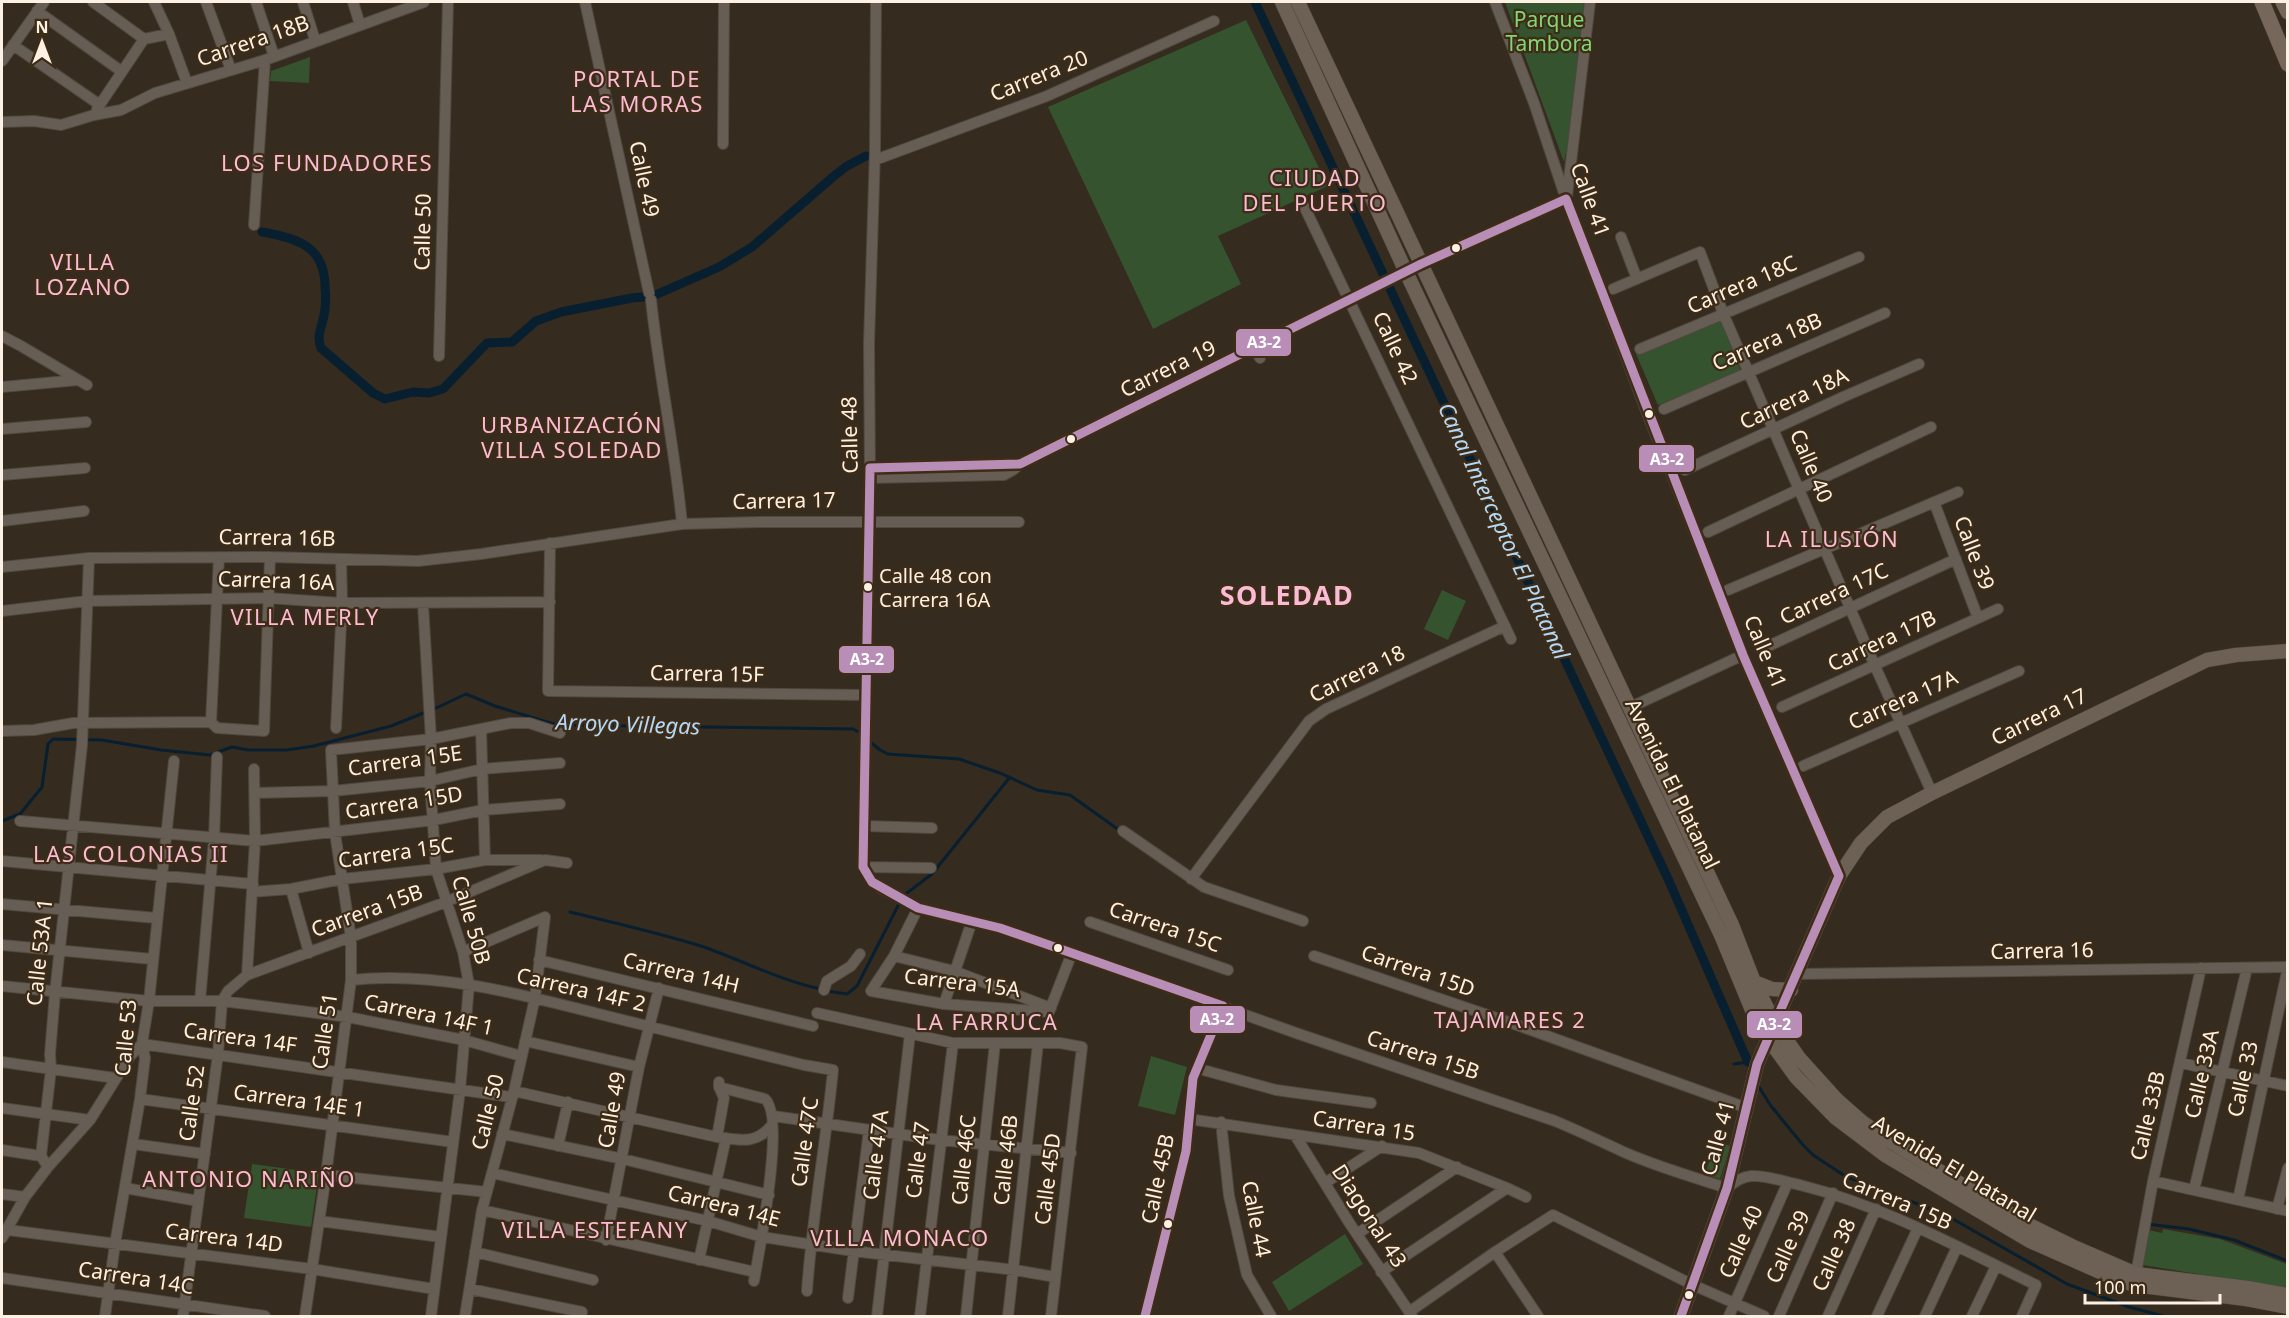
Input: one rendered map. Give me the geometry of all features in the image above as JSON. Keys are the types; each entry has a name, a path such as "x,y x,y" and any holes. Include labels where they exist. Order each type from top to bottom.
{"highway":[{"path":"2262,2 2288,64"},
{"path":"2283,2 2288,12"}],"main road":[{"name":"Avenida El Platanal","path":"1282,2 1403,273 1720,934 1752,1010 1767,1037 1809,1090 1855,1134 1885,1155 2030,1240 2085,1266 2134,1285 2246,1299 2288,1307"},
{"name":"Avenida El Platanal","path":"1298,2 1631,707 1732,925 1754,982 1774,1022 1799,1058 1818,1081 1862,1122 1888,1140 2027,1224 2076,1248 2136,1274 2288,1295"},
{"name":"Carrera 17","path":"1839,876 1861,843 1887,817 1932,793 2207,660 2288,651"},
{"name":"Calle 41","path":"1681,1317 1727,1188 1757,1064 1839,876"},
{"path":"1754,982 1772,989 1791,990"}],"street":[{"path":"2,62 44,2"},
{"path":"93,2 144,39"},
{"path":"154,2 170,34 187,83"},
{"path":"206,2 231,70"},
{"path":"254,225 270,58 256,2"},
{"path":"303,2 315,40"},
{"path":"353,2 360,25"},
{"name":"Carrera 18B","path":"2,122 34,121 61,125 121,110 155,93 270,58 360,25 402,6 424,2"},
{"name":"Calle 50","path":"438,356 448,2"},
{"name":"Calle 49","path":"585,2 650,297 663,394 678,476 682,524"},
{"path":"723,144 724,2"},
{"name":"Calle 48","path":"863,867 869,741 866,724 870,521 869,343 875,158 876,2"},
{"name":"Calle 41","path":"1495,2 1534,103 1566,199 1743,655 1839,876"},
{"path":"1566,199 1590,2"},
{"path":"37,11 121,70"},
{"name":"Carrera 20","path":"875,158 1047,96 1214,21"},
{"path":"94,115 121,70 144,39 170,34"},
{"path":"13,45 100,105"},
{"name":"Carrera 19","path":"870,473 1014,466 1421,264 1566,199"},
{"name":"Calle 42","path":"1304,206 1511,639"},
{"path":"1613,289 1637,279 1621,237"},
{"name":"Calle 40","path":"1637,279 1700,252 1723,313 1932,793"},
{"name":"Carrera 18C","path":"1640,349 1859,257"},
{"name":"Carrera 18B","path":"1664,409 1885,313"},
{"path":"2,336 83,382 2,387"},
{"name":"Carrera 18A","path":"1685,470 1919,364"},
{"path":"2,429 86,422"},
{"path":"1708,532 1799,487 1931,427"},
{"path":"2,475 85,468"},
{"path":"1728,590 1958,492"},
{"name":"Calle 39","path":"1934,502 1978,618"},
{"path":"2,521 84,511"},
{"name":"Carrera 17","path":"550,543 682,524 870,521 1019,522"},
{"path":"550,543 550,602"},
{"name":"Carrera 16B","path":"2,567 89,558 219,556 418,561 550,543"},
{"path":"211,722 219,556"},
{"path":"2,731 34,730 61,724 83,723 211,722 217,728 264,731 270,557"},
{"name":"Calle 53A 1","path":"41,1156 51,1069 50,1054 59,950 82,740 89,558"},
{"path":"336,728 342,603 341,559"},
{"name":"Carrera 17C","path":"1762,649 1956,559"},
{"name":"Carrera 16A","path":"2,611 87,601 268,597 342,603 550,602"},
{"name":"Carrera 15F","path":"550,602 548,691 867,695"},
{"name":"Calle 50B","path":"423,604 436,869 464,952 469,985 460,1090 431,1317"},
{"name":"Carrera 17B","path":"1782,707 1998,609"},
{"name":"Carrera 18","path":"1191,879 1309,721 1326,709 1505,626"},
{"path":"1631,707 1743,655"},
{"name":"Carrera 17A","path":"1803,766 2019,671"},
{"path":"431,739 511,723 529,723 560,733"},
{"path":"481,729 484,860"},
{"name":"Calle 51","path":"305,1317 348,1017 351,980 351,938 335,833 331,750 431,739"},
{"path":"200,1001 214,839 217,757"},
{"name":"Calle 53","path":"105,1317 140,1099 145,1058 142,1044 149,1001 174,761"},
{"name":"Carrera 15E","path":"255,793 333,791 430,781 482,769 560,763"},
{"path":"247,975 255,842 254,769"},
{"name":"Carrera 15D","path":"255,842 434,820 483,810 560,804"},
{"path":"20,821 255,842"},
{"path":"864,826 932,828"},
{"path":"1124,831 1204,887 1304,921"},
{"name":"Carrera 15C","path":"253,888 291,889 342,879 436,869 484,860 545,860"},
{"path":"545,860 567,863"},
{"name":"Carrera 15B","path":"222,1001 228,991 247,975 446,902 545,860"},
{"path":"2,861 210,881 253,888"},
{"path":"863,867 931,868"},
{"name":"Carrera 15B","path":"863,867 872,882 901,901 918,908 1000,928 1483,1095 1584,1133 1628,1154 1727,1188 1738,1179 1752,1176 1833,1193 1876,1209 2036,1285 2022,1317"},
{"path":"291,889 309,953"},
{"path":"2,904 156,918"},
{"path":"918,908 894,956 954,971 1050,1010 1072,953"},
{"name":"Calle 50","path":"464,952 545,917 535,998 482,1210 465,1317"},
{"path":"944,1004 972,921"},
{"name":"Carrera 15C","path":"1090,921 1228,970"},
{"path":"2,945 152,960"},
{"path":"824,990 827,981 851,966 860,954"},
{"name":"Carrera 15A","path":"894,956 871,991 944,1004 1050,1010"},
{"name":"Carrera 15D","path":"1314,957 1517,1025 1747,1108"},
{"name":"Carrera 14H","path":"539,960 813,1026"},
{"name":"Carrera 16","path":"1798,974 2288,967"},
{"name":"Calle 33","path":"2238,1200 2288,967"},
{"name":"Calle 33B","path":"2136,1274 2153,1181 2201,968"},
{"name":"Calle 33A","path":"2194,1190 2247,968"},
{"name":"Carrera 14F 2","path":"351,980 402,976 469,985 535,998 728,1047 833,1070"},
{"path":"2,986 149,1001 222,1001"},
{"name":"Calle 49","path":"606,1240 639,1067 659,988"},
{"name":"Carrera 14F 1","path":"222,1001 348,1017 464,1040 521,1056"},
{"name":"Calle 52","path":"184,1311 218,1054 222,1001"},
{"name":"Calle 45B","path":"1145,1317 1186,1151 1192,1086 1196,1068 1223,1006"},
{"path":"817,1013 952,1043 1038,1043"},
{"name":"Calle 47A","path":"877,1317 910,1034"},
{"path":"525,1041 639,1067"},
{"name":"Calle 47","path":"920,1317 952,1043"},
{"name":"Calle 46C","path":"966,1317 995,1043"},
{"name":"Calle 45D","path":"1038,1043 1082,1047 1051,1317"},
{"name":"Calle 46B","path":"1008,1317 1015,1270 1038,1043"},
{"path":"3,1235 25,1197 90,1120 130,1056 142,1044"},
{"name":"Carrera 14F","path":"142,1044 460,1090 568,1102 722,1138 757,1138 764,1135 773,1121"},
{"path":"2,1062 115,1078"},
{"path":"2181,1063 2288,1086"},
{"path":"1196,1068 1276,1090 1371,1103"},
{"name":"Calle 47C","path":"807,1291 810,1245 828,1125 833,1070"},
{"path":"482,1210 699,1260 754,1276 769,1195 773,1121 768,1101 719,1084 724,1098 717,1182 699,1260"},
{"name":"Carrera 14E 1","path":"140,1099 453,1142"},
{"path":"558,1146 568,1102"},
{"path":"2,1108 90,1120"},
{"name":"Carrera 15","path":"1190,1119 1419,1153 1526,1197"},
{"path":"773,1121 828,1125 940,1140 1071,1153"},
{"name":"Calle 44","path":"1221,1122 1229,1196 1247,1275 1271,1317"},
{"path":"848,1298 869,1130"},
{"path":"502,1134 769,1195"},
{"name":"Diagonal 43","path":"1295,1135 1357,1234 1411,1314"},
{"path":"133,1144 204,1154"},
{"path":"1325,1183 1382,1146"},
{"path":"2,1150 41,1156 48,1167"},
{"path":"1357,1234 1457,1167"},
{"path":"2153,1181 2282,1210 2288,1168"},
{"name":"Carrera 14E","path":"492,1173 708,1221 762,1237 853,1251 1015,1270 1055,1278"},
{"path":"326,1175 487,1192"},
{"name":"Calle 40","path":"1729,1317 1788,1182"},
{"path":"125,1188 198,1201"},
{"path":"1382,1272 1507,1188"},
{"name":"Calle 39","path":"1779,1317 1833,1193"},
{"path":"2,1194 25,1197"},
{"name":"Calle 38","path":"1828,1317 1876,1209"},
{"path":"1411,1314 1495,1252 1553,1215 1693,1286 1764,1317"},
{"path":"319,1221 441,1237"},
{"path":"1877,1317 1918,1228"},
{"name":"Carrera 14D","path":"3,1235 115,1244 312,1269 434,1289"},
{"path":"1925,1317 1957,1247"},
{"path":"475,1251 593,1280"},
{"path":"1495,1252 1538,1317"},
{"path":"1972,1317 1996,1266"},
{"name":"Carrera 14C","path":"2,1278 108,1293 184,1311 265,1317"},
{"path":"470,1289 582,1312"}],"green space":[{"name":"Parque Tambora","path":"1505,2 1584,2 1572,123 1564,162"},
{"path":"1246,20 1328,186 1218,236 1241,284 1153,329 1048,107"},
{"path":"310,57 309,83 270,81 271,71"},
{"path":"1720,319 1741,371 1658,405 1636,354"},
{"path":"1442,590 1466,601 1448,640 1424,629"},
{"path":"1151,1056 1187,1067 1175,1115 1138,1106"},
{"path":"1716,1141 1730,1146 1720,1179 1705,1174"},
{"path":"252,1164 319,1173 311,1227 244,1218"},
{"path":"2163,1229 2220,1239 2287,1264 2287,1289 2143,1265 2149,1230 2162,1233"},
{"path":"1345,1234 1363,1264 1289,1311 1272,1282"}],"waterway":[{"name":"Canal Interceptor El Platanal","path":"1255,2 1669,881 1748,1062"},
{"path":"262,232 297,241 314,253 324,273 325,308 319,335 321,348 373,393 385,399 413,392 429,393 443,389 487,343 512,342 536,321 561,312 653,296 719,267 752,247 834,176 866,156"},
{"name":"Arroyo Villegas","path":"432,710 466,694 495,706 557,725 853,729 861,733"},
{"name":"Arroyo Villegas","path":"2,821 20,814 42,787 48,744 53,739 102,740 210,755 232,747 248,750 287,750 314,746 391,726 426,712"},
{"name":"Arroyo Villegas","path":"868,740 888,754 959,759 1000,773 1037,790 1070,795 1119,830"},
{"path":"827,991 847,994 857,986 903,896 932,874 1010,777"},
{"path":"570,912 704,947 776,975 820,989"},
{"name":"Arroyo Villegas","path":"1734,1064 1748,1062 1751,1069"},
{"path":"1757,1084 1771,1106 1803,1145 1813,1155 1845,1176 1946,1215 2067,1284 2129,1307 2163,1316"},
{"path":"2147,1224 2189,1229 2234,1240 2288,1261"}],"transit line":[{"name":"A3-2","path":"1145,1316 1186,1151 1193,1078 1223,1006 1000,928 918,908 872,882 863,867 870,468 1020,464 1421,264 1566,199 1743,655 1839,876 1757,1064 1727,1188 1681,1316"}],"place":[{"name":"Calle 48 con Carrera 16A","path":"868,587"}],"district":[{"name":"PORTAL DE LAS MORAS","path":"637,92"},
{"name":"LOS FUNDADORES","path":"327,163"},
{"name":"CIUDAD DEL PUERTO","path":"1315,190"},
{"name":"VILLA LOZANO","path":"83,274"},
{"name":"URBANIZACIÓN VILLA SOLEDAD","path":"572,438"},
{"name":"LA ILUSIÓN","path":"1832,539"},
{"name":"SOLEDAD","path":"1287,596"},
{"name":"VILLA MERLY","path":"305,617"},
{"name":"LAS COLONIAS II","path":"131,854"},
{"name":"TAJAMARES 2","path":"1510,1020"},
{"name":"LA FARRUCA","path":"987,1022"},
{"name":"ANTONIO NARIÑO","path":"249,1179"},
{"name":"VILLA ESTEFANY","path":"595,1230"},
{"name":"VILLA MONACO","path":"900,1238"}]}
